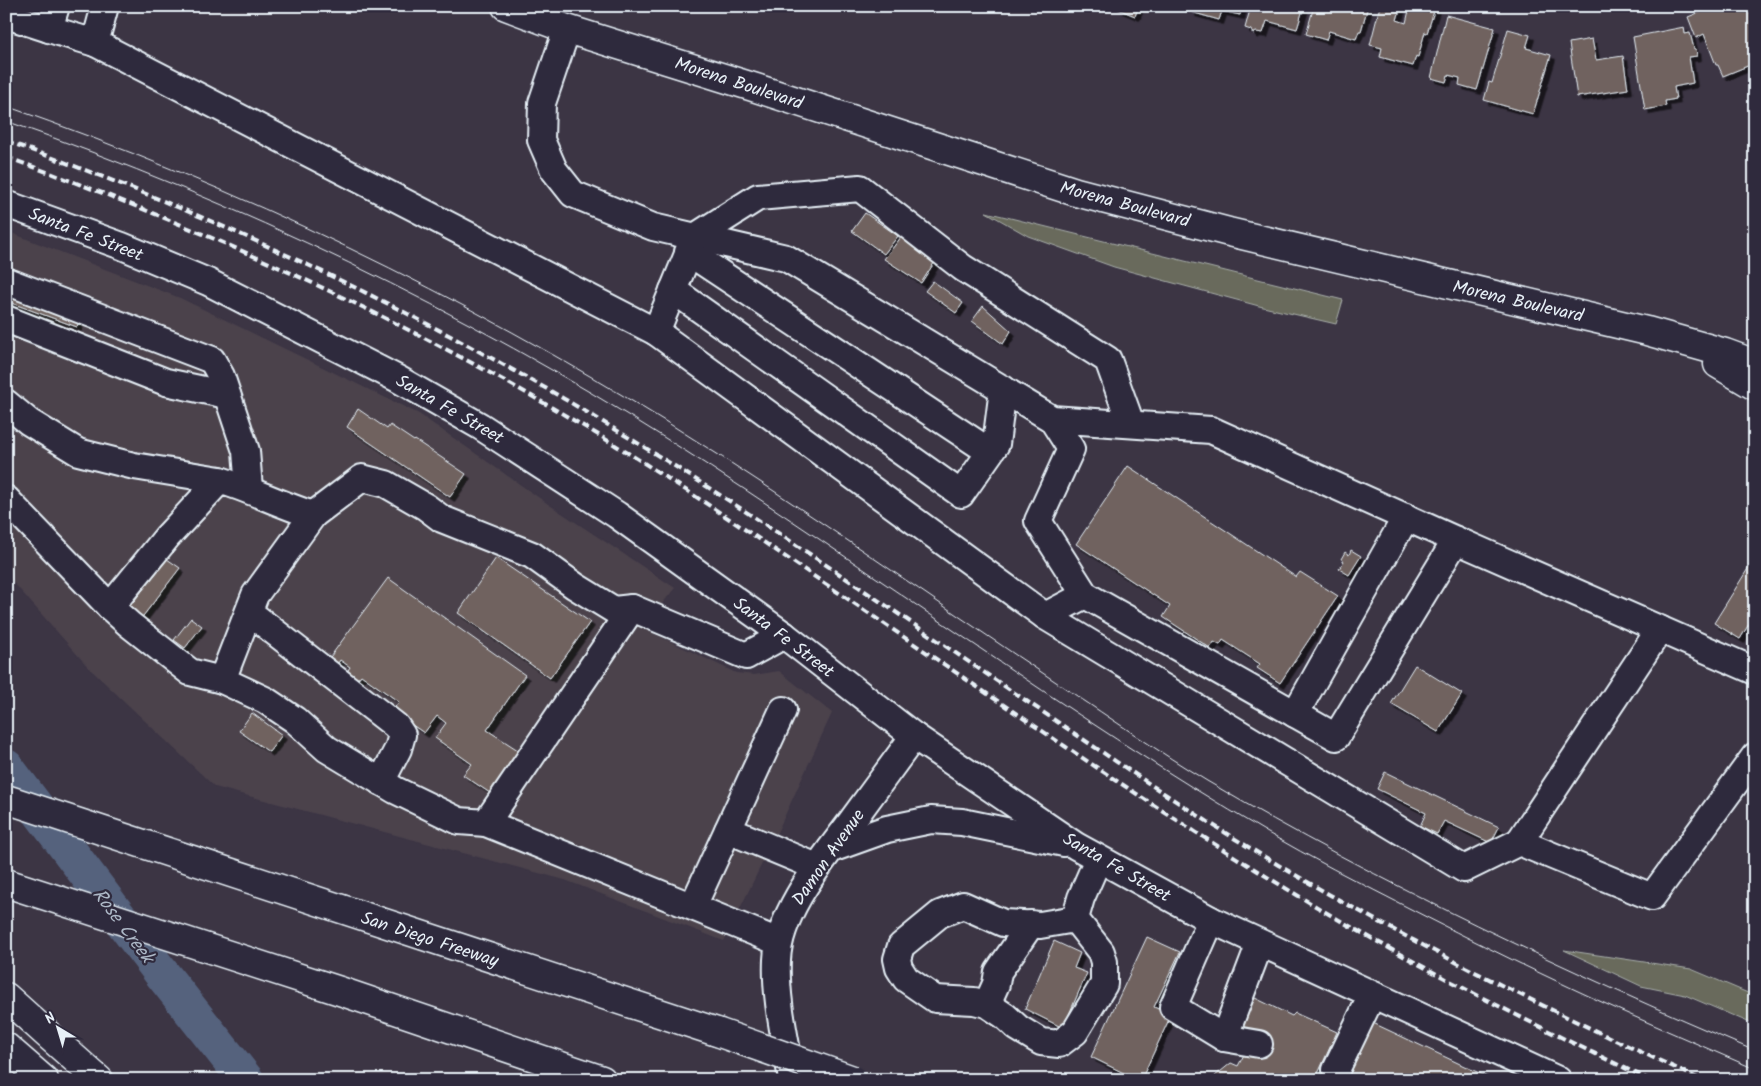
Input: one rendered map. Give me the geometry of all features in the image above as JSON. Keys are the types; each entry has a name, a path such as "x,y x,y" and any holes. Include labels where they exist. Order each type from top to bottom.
{"main road":[{"name":"Morena Boulevard","path":"506,6 567,29 1076,192 1229,232 1679,339 1755,364"},
{"path":"1679,339 1755,386"},
{"name":"San Diego Freeway","path":"6,799 717,1032 853,1080"},
{"path":"6,883 340,991 602,1080"},
{"path":"6,996 99,1080"},
{"path":"6,1047 44,1080"}],"street":[{"path":"95,43 104,6"},
{"path":"6,15 53,18 95,43 656,332 1045,616 1464,869 1519,842 1660,629"},
{"path":"567,29 542,103 541,140 554,170 573,194 692,244 990,452"},
{"path":"656,332 692,244 758,197 860,188 963,268 1108,360 1131,424"},
{"name":"Santa Fe Street","path":"6,204 122,246 208,282 398,379 480,426 610,510 784,635 914,736 1087,852 1211,920 1553,1079"},
{"path":"692,244 786,258 1052,419 1211,430 1406,518 1755,670"},
{"path":"6,281 212,360 221,376 246,451 249,489"},
{"path":"673,290 961,494 996,444 1003,390"},
{"path":"6,319 166,382 227,394"},
{"path":"6,403 29,422 78,452 134,466 220,480 249,489 294,509 313,514"},
{"path":"1052,419 1071,449 1038,521 1085,595 1336,737 1456,540"},
{"path":"222,680 256,595 313,514 362,478 386,484 426,507 442,519 532,554 575,586 614,610 632,608 746,656 784,635"},
{"path":"110,606 167,537 220,480"},
{"path":"6,500 129,624 190,672 222,680 265,700 295,720 326,749 381,782 459,821 486,823 779,942"},
{"path":"1295,714 1406,518"},
{"path":"1045,616 1085,595"},
{"path":"486,823 632,608"},
{"path":"249,612 396,726 402,735 398,749 381,782"},
{"path":"693,906 783,710"},
{"name":"Damon Avenue","path":"792,1080 778,998 776,959 779,942 789,912 824,858 914,736"},
{"path":"1519,842 1652,897 1755,756"},
{"path":"728,830 824,858 887,829 930,820 962,822 1087,852 1081,898 1075,919"},
{"path":"962,905 1003,923 1031,924 1075,919 1101,952 1104,962 1104,984 1075,1032 1059,1044 1041,1042 1018,1028 1005,1016 987,1004 974,1001 936,999 906,979 899,968 897,959 901,946 940,914 962,905"},
{"path":"1211,920 1173,1007 1224,1038 1259,1044"},
{"path":"987,1004 996,984 998,972 1031,924"},
{"path":"1224,1038 1260,943"},
{"path":"1336,1070 1372,995"}],"shaded area":[{"path":"6,231 180,298 419,414 548,504 675,588 642,628 736,673 754,675 779,671 832,713 775,837 724,941 565,880 215,787 90,669 6,574"}],"green space":[{"path":"986,212 1343,300 1336,324 1259,306 1114,267 1028,236"},
{"path":"1564,950 1691,969 1755,996 1755,1025 1685,995 1641,986"}],"building":[{"path":"1119,6 1139,6 1135,16 1118,9"},
{"path":"1193,6 1242,6 1240,15 1222,11 1219,20 1191,12"},
{"path":"1251,6 1304,6 1297,29 1267,21 1263,33 1256,32 1253,34 1251,30 1245,28"},
{"path":"1314,6 1368,6 1361,31 1359,31 1356,39 1329,31 1326,40 1306,34"},
{"path":"1380,6 1401,6 1397,20 1406,23 1410,6 1435,8 1413,66 1380,57 1382,48 1370,45"},
{"path":"1715,6 1748,6 1755,24 1755,63 1723,76 1718,65 1716,65 1704,34 1696,38 1688,17"},
{"path":"1446,15 1495,28 1477,90 1459,85 1460,78 1448,75 1446,82 1431,78"},
{"path":"1684,27 1685,34 1690,33 1694,49 1696,49 1697,56 1689,57 1693,83 1674,87 1676,99 1665,101 1666,106 1645,110 1633,37"},
{"path":"1508,29 1530,35 1526,48 1551,55 1533,114 1484,100 1489,82 1492,83"},
{"path":"1592,39 1596,60 1623,56 1628,89 1577,97 1569,43"},
{"path":"865,213 898,236 884,254 852,231"},
{"path":"902,236 936,260 921,283 884,259"},
{"path":"933,281 963,303 956,313 925,291"},
{"path":"6,290 80,318 77,327 6,301"},
{"path":"983,306 1011,331 1003,344 972,321"},
{"path":"358,409 387,429 390,425 415,440 466,474 450,497 347,427"},
{"path":"1128,466 1296,577 1300,572 1338,596 1280,683 1257,668 1260,664 1223,640 1220,645 1214,642 1210,648 1163,617 1170,606 1076,544"},
{"path":"1351,550 1361,556 1349,575 1339,569 1344,561 1341,559 1345,552 1349,555"},
{"path":"496,558 590,622 550,678 458,613"},
{"path":"167,559 180,568 140,620 127,610"},
{"path":"1754,559 1755,614 1740,639 1714,623"},
{"path":"388,578 525,675 487,730 521,752 493,795 463,775 472,764 435,738 446,723 437,716 424,733 392,711 399,702 361,675 355,682 345,675 350,667 340,660 334,669 325,664"},
{"path":"191,618 202,626 185,648 174,640"},
{"path":"1415,665 1462,694 1438,732 1391,704"},
{"path":"252,713 282,735 269,752 239,731"},
{"path":"1385,772 1499,827 1491,843 1444,821 1437,834 1420,826 1426,813 1377,789"},
{"path":"1147,937 1180,952 1154,1007 1171,1015 1141,1080 1138,1080 1091,1057"},
{"path":"1054,941 1080,953 1074,968 1087,973 1063,1028 1025,1009"},
{"path":"1255,998 1292,1016 1295,1013 1337,1032 1315,1080 1213,1080 1215,1076 1231,1063 1238,1066 1247,1049 1263,1057 1272,1040 1242,1026"},
{"path":"1373,1023 1494,1080 1347,1080"}],"waterway":[{"name":"Rose Creek","path":"6,767 159,970 246,1080"}],"tram line":[{"path":"6,106 180,172 265,209 431,289 512,332 593,378 723,458 821,522 1171,759 1207,781 1340,856 1476,925 1615,990 1755,1051"},
{"path":"6,121 180,187 265,224 432,304 514,348 673,443 748,491 1042,690 1192,787 1268,833 1350,878 1513,960 1626,1013 1755,1069"}],"railway":[{"path":"6,141 137,190 265,245 390,305 513,370 616,430 740,508 1132,772 1250,848 1416,942 1587,1027 1702,1080"},
{"path":"6,157 85,186 241,251 394,322 469,361 615,445 693,495 1116,781 1236,858 1383,945 1471,992 1650,1080"}]}
